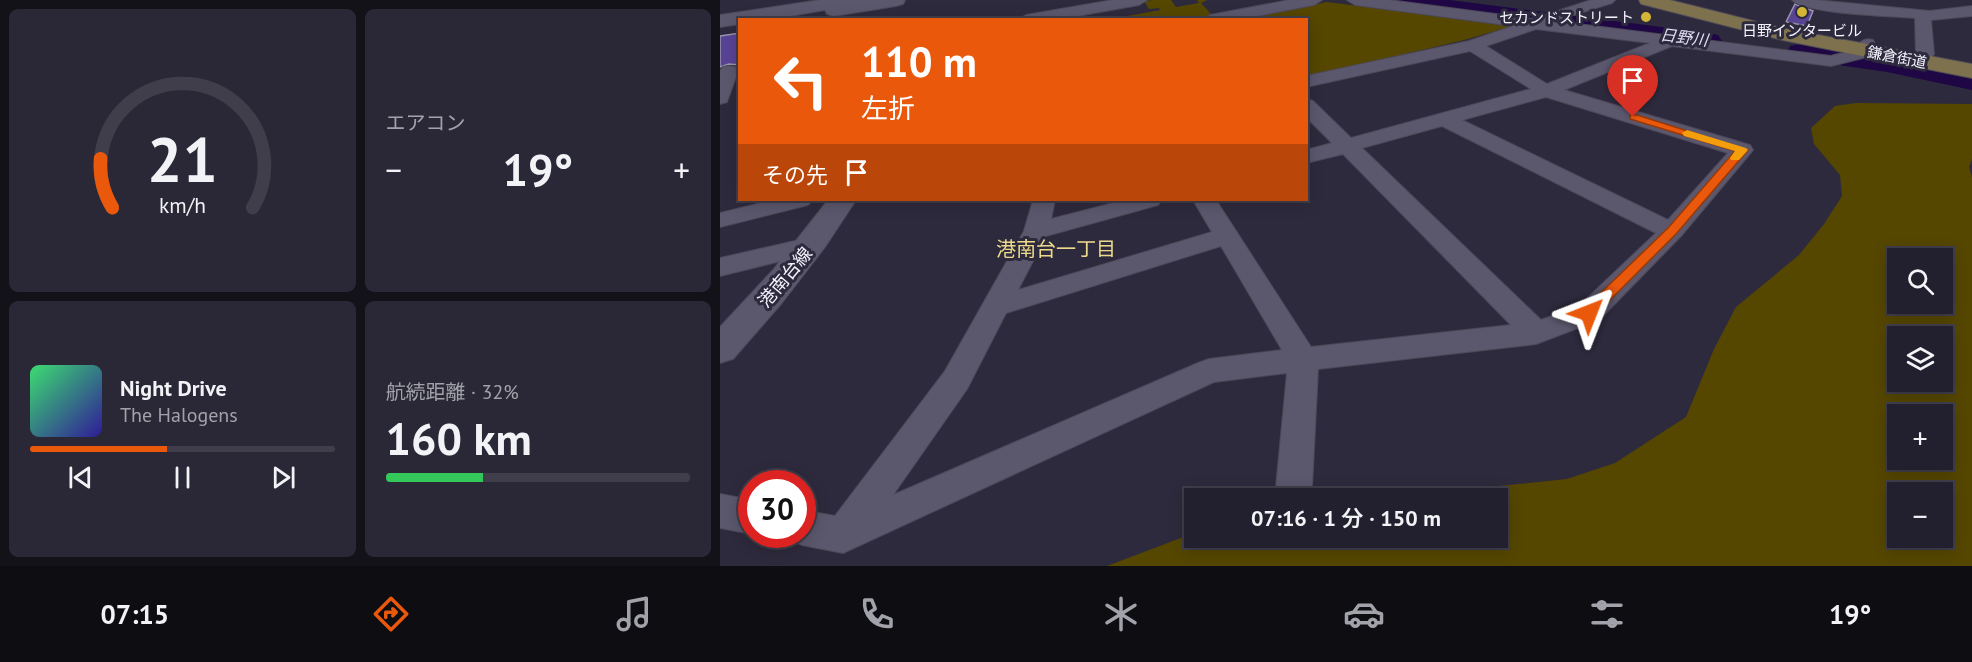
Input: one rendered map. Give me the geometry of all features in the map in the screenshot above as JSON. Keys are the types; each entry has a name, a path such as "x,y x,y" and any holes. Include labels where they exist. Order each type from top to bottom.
{"main road":[{"name":"鎌倉街道","path":"1648,0 1734,23 1972,71"},
{"name":"鎌倉街道","path":"1670,0 1861,49 1925,54 1972,63"}],"street":[{"path":"739,18 856,0"},
{"path":"785,18 876,6 896,0"},
{"path":"1037,18 1138,0"},
{"path":"1220,18 1314,0"},
{"path":"1354,0 1831,61 1861,49"},
{"path":"1479,0 1493,9 1553,16"},
{"path":"1308,82 1473,45 1553,16 1606,0"},
{"path":"1800,0 1817,5 1925,14 1972,11"},
{"path":"1104,6 1114,18"},
{"path":"1925,14 1923,16 1925,54"},
{"path":"720,21 738,18"},
{"path":"720,27 738,24"},
{"path":"1308,156 1546,91 1672,41"},
{"path":"816,530 843,535 1209,371 1536,333 1589,313 1672,231 1742,150 1546,91 1473,45"},
{"path":"720,98 729,71"},
{"path":"1308,107 1536,333"},
{"path":"1444,119 1672,231"},
{"path":"720,220 796,201"},
{"name":"港南台線","path":"720,349 749,319 812,245 841,201"},
{"path":"843,535 956,380 1036,231 1044,201"},
{"path":"1036,231 1135,201"},
{"path":"1206,201 1303,359 1294,487"},
{"path":"996,306 1227,236"},
{"path":"720,267 812,245"},
{"path":"720,511 738,514"}],"shaded area":[{"path":"1171,0 1176,7 1199,3 1197,0 1207,0 1201,3 1213,16 1206,18 1123,18 1160,10 1159,8 1149,9 1144,1"},
{"path":"1327,2 1509,27 1464,40 1308,77 1308,18 1245,18"},
{"path":"1856,103 1972,104 1972,159 1969,167 1972,177 1972,566 1107,566 1184,537 1184,548 1508,548 1508,488 1480,488 1567,479 1615,463 1686,417 1714,349 1736,307 1799,255 1824,224 1842,196 1840,175 1814,144 1811,128 1835,106"},
{"path":"1399,486 1446,488 1376,488"}],"building":[{"name":"日野インタービル","path":"1795,4 1813,11 1807,26 1786,22"},
{"path":"738,33 738,65 729,64 720,67 720,36"}],"waterway":[{"name":"日野川","path":"1395,0 1709,41"},
{"name":"日野川","path":"1800,52 1887,64 1972,81"}],"slow traffic":[{"path":"1687,133 1742,150 1735,158"}],"place":[{"name":"日野インタービル","path":"1802,12"},
{"name":"セカンドストリート","path":"1646,17"}],"district":[{"name":"港南台一丁目","path":"1056,249"}],"route":[{"path":"1589,313 1672,231 1742,150 1633,117"}]}
